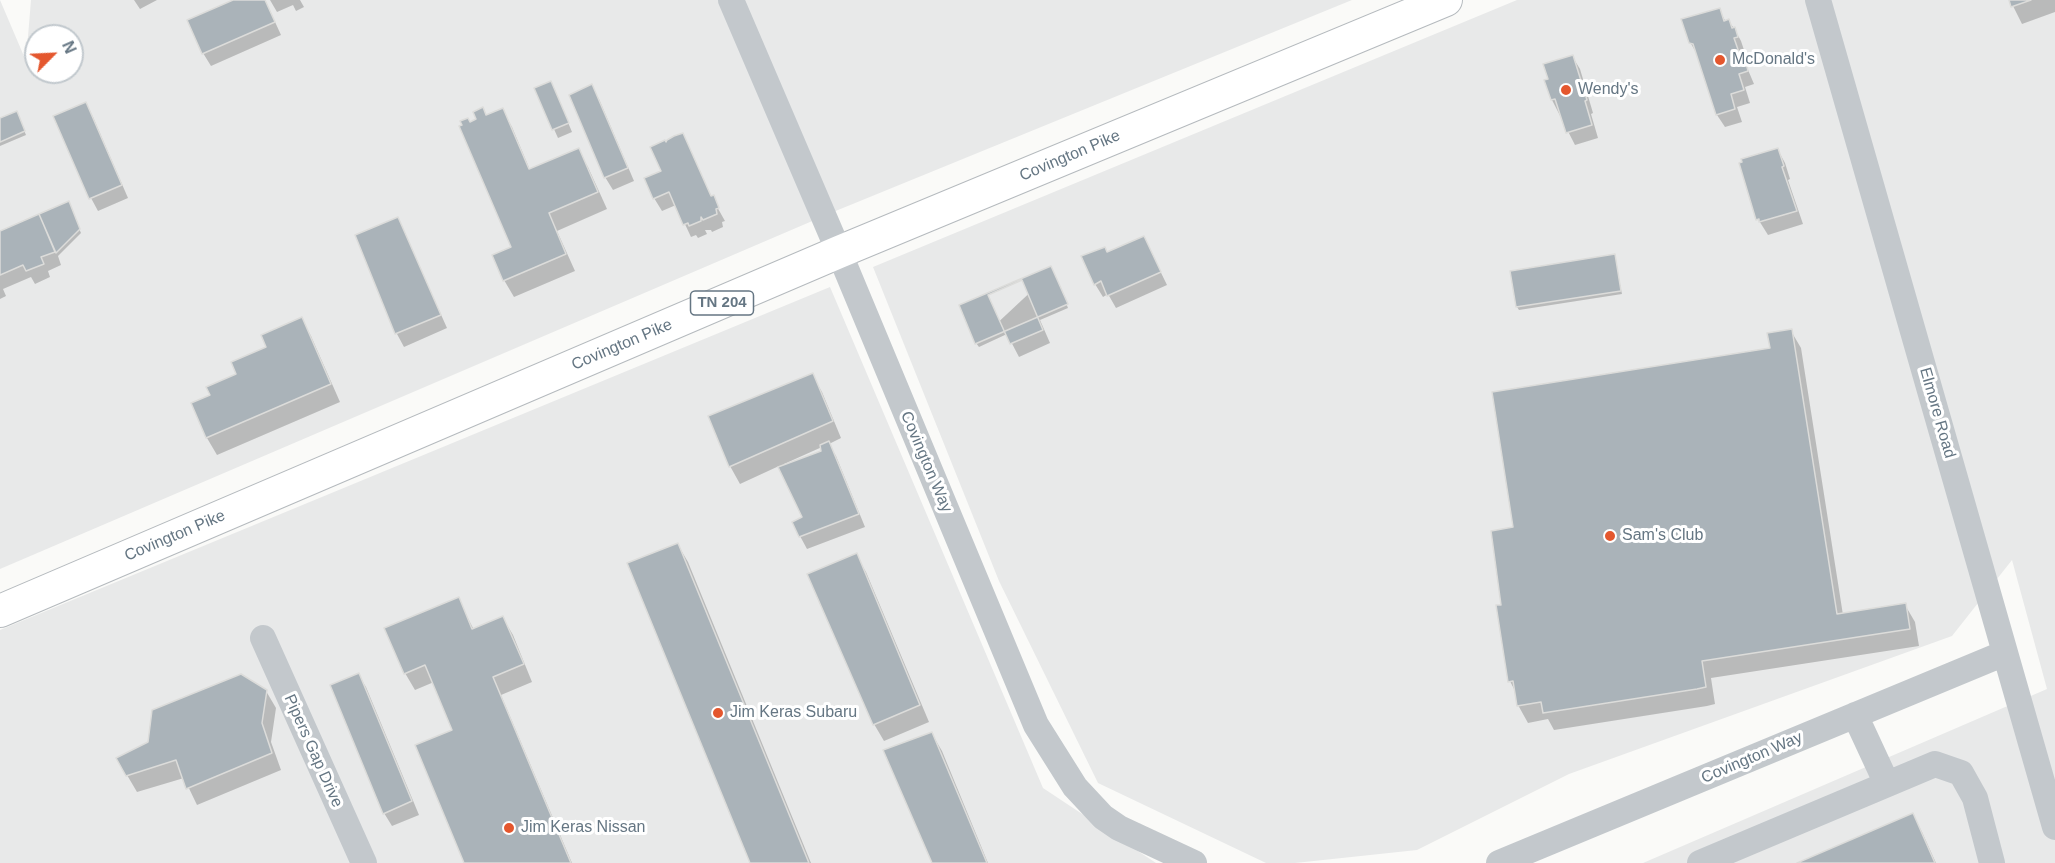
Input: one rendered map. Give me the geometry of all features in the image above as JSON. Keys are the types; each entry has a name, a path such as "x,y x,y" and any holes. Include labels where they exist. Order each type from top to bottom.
{"main road":[{"name":"Covington Pike","path":"0,611 839,252 1446,0"}],"street":[{"name":"Covington Way","path":"731,0 839,252 1036,725 1075,787 1103,817 1119,828 1194,863"},
{"name":"Elmore Road","path":"1818,0 2055,827"},
{"name":"Pipers Gap Drive","path":"263,638 364,863"},
{"name":"Covington Way","path":"1499,863 2005,653"},
{"path":"1856,715 1887,784"},
{"path":"1700,863 1935,764 1961,773 1975,798 1992,863"}],"shaded area":[{"path":"0,0 24,56 24,84 84,84 84,24 29,24 31,0 1352,0 838,210 0,569"},
{"path":"1517,0 2055,0 2055,863 1643,863 2047,689 2012,560 1952,636 1569,774 1417,850 1295,863 1266,863 1098,783 999,581 873,267"},
{"path":"830,287 1043,788 1156,863 0,863 0,630"}],"building":[{"path":"233,0 265,0 275,22 202,54 187,20"},
{"path":"2009,0 2031,0 2011,7"},
{"name":"McDonald's","path":"1720,8 1724,21 1729,19 1732,28 1735,27 1738,37 1734,38 1743,64 1746,63 1748,71 1739,74 1744,90 1731,94 1735,109 1716,115 1693,44 1689,43 1681,19"},
{"name":"Wendy's","path":"1573,55 1592,125 1566,133 1555,99 1551,100 1544,80 1548,79 1543,64"},
{"path":"551,81 569,123 552,130 534,88"},
{"path":"592,84 628,168 604,178 569,95"},
{"path":"86,102 122,185 89,199 53,116"},
{"path":"483,107 486,115 503,108 529,169 579,148 598,192 549,213 566,254 503,281 492,255 511,247 459,126 462,125 460,121 468,118 470,122 476,119 473,112"},
{"path":"17,111 25,131 0,142 0,118"},
{"path":"683,133 711,196 714,195 719,208 716,209 717,214 703,220 701,217 701,221 689,226 688,223 683,225 669,192 653,199 644,178 661,171 650,147"},
{"path":"1778,148 1797,211 1759,222 1759,219 1756,220 1739,163 1742,162 1741,159"},
{"path":"69,201 80,229 56,253 39,214"},
{"path":"39,214 55,252 41,257 44,264 26,271 23,265 0,275 0,231"},
{"path":"398,217 441,315 395,334 355,235"},
{"path":"1144,236 1161,272 1107,296 1101,281 1094,285 1081,256 1105,247 1107,252"},
{"path":"1615,254 1621,291 1516,307 1510,271"},
{"path":"1051,266 1068,304 975,344 959,305"},
{"path":"1022,280 1043,330 1010,344 988,295"},
{"path":"302,317 331,384 206,438 191,403 210,395 206,387 236,374 231,362 266,347 261,335"},
{"path":"1792,329 1837,614 1906,603 1910,629 1702,661 1706,687 1697,689 1543,713 1541,702 1517,706 1513,681 1508,682 1496,605 1501,605 1491,531 1513,527 1492,392 1770,348 1767,333"},
{"path":"813,373 833,421 729,467 708,416"},
{"path":"829,441 859,514 799,537 792,522 802,517 778,467 821,451 820,445"},
{"name":"Jim Keras Subaru","path":"678,543 809,863 750,863 627,563"},
{"path":"857,553 920,705 873,725 807,574"},
{"path":"459,597 472,629 503,616 524,664 493,677 571,863 464,863 415,745 452,730 425,665 404,674 384,628"},
{"path":"359,673 412,801 383,814 330,685"},
{"path":"241,674 267,690 262,723 272,753 186,789 176,760 126,776 116,758 148,742 152,710"},
{"path":"932,732 987,863 932,863 883,750"},
{"path":"1913,813 1935,863 1797,863"}],"place":[{"name":"McDonald's","path":"1720,60"},
{"name":"Wendy's","path":"1566,90"},
{"name":"Sam's Club","path":"1610,536"},
{"name":"Jim Keras Subaru","path":"718,713"},
{"name":"Jim Keras Nissan","path":"509,828"}]}
